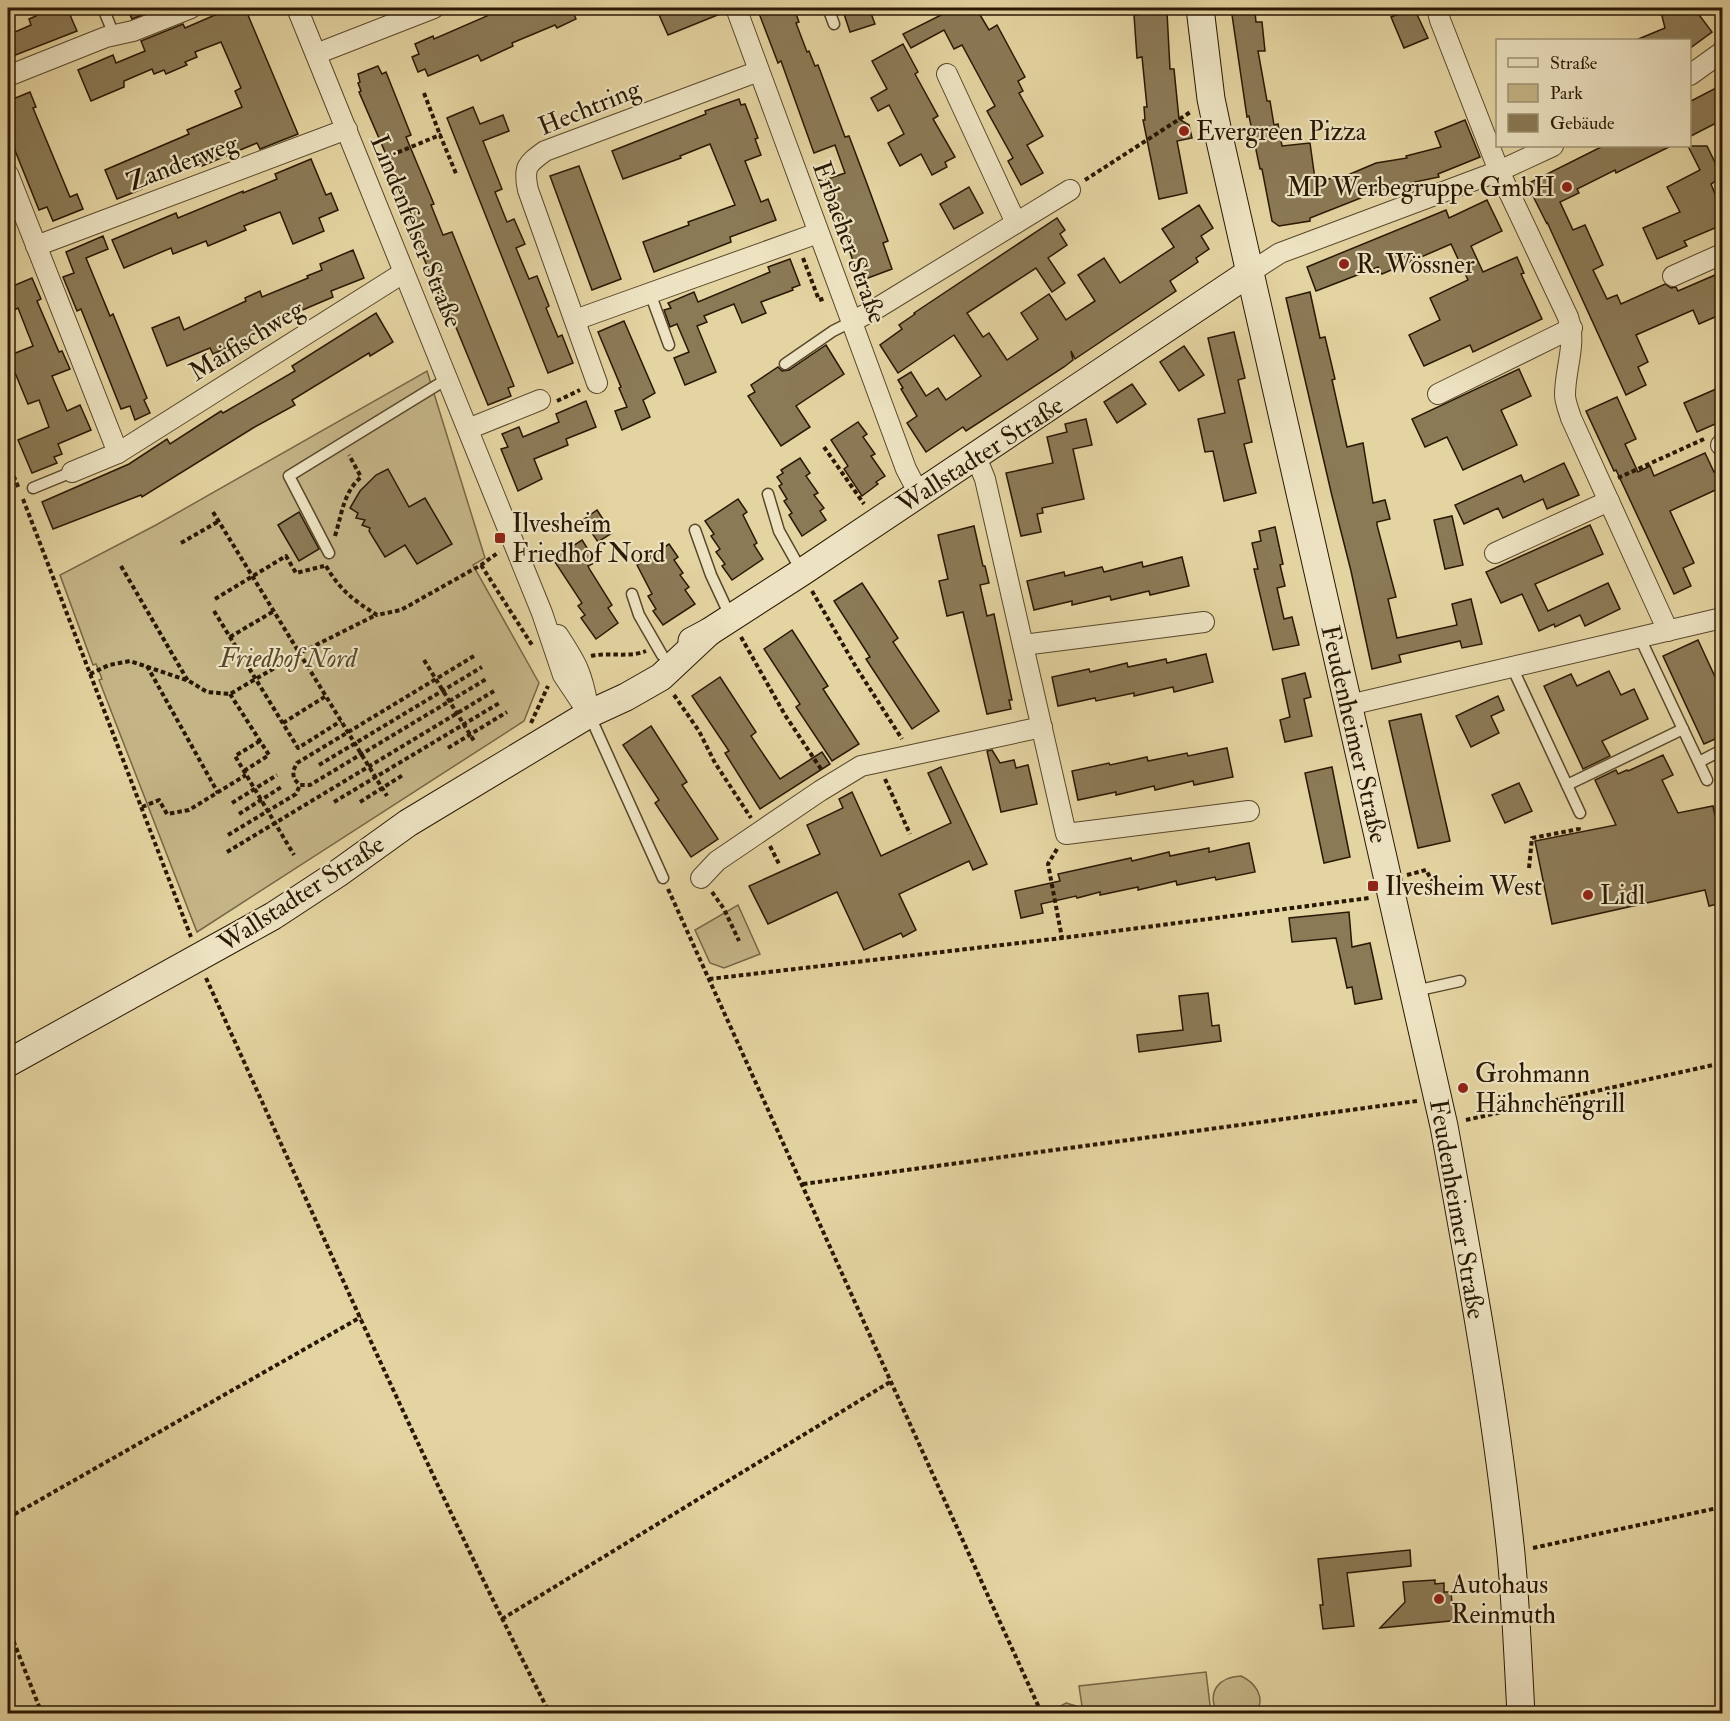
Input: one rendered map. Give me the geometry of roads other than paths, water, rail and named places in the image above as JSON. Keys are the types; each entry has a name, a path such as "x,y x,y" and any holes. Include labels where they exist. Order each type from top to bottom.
{"main road":[{"name":"Feudenheimer Straße","path":"1200,8 1210,99 1444,1125 1486,1363 1510,1552 1521,1713"},
{"name":"Wallstadter Straße","path":"589,714 619,686 662,655 720,625 802,572 1249,273"},
{"name":"Wallstadter Straße","path":"8,1063 196,952 297,901 408,823 589,714 626,697 661,676 720,625"}],"street":[{"path":"8,76 106,37 133,31 191,8"},
{"name":"Lindenfelser Straße","path":"297,8 512,543 543,614 563,675 589,714"},
{"path":"316,54 434,8"},
{"name":"Erbacher Straße","path":"736,8 906,469 919,494"},
{"path":"1437,8 1499,171 1572,328 1572,344 1564,396 1571,418 1668,631"},
{"path":"1691,74 1722,52"},
{"name":"Hechtring","path":"597,383 528,190 524,173 530,162 545,151 759,71"},
{"path":"947,74 1016,223"},
{"name":"Zanderweg","path":"36,246 347,129"},
{"path":"1249,273 1280,253 1499,171 1551,147"},
{"path":"8,174 118,453"},
{"path":"851,322 1070,190"},
{"path":"575,320 818,233"},
{"path":"1673,276 1722,254"},
{"name":"Maifischweg","path":"72,472 118,453 403,273"},
{"path":"1438,394 1572,328"},
{"path":"468,429 540,400"},
{"path":"976,457 985,479 1066,834 1249,811"},
{"path":"1495,553 1605,493"},
{"name":"Lindenfelser Straße","path":"543,614 578,665 584,683 589,714"},
{"path":"1349,705 1722,618"},
{"path":"1023,645 1204,622"},
{"path":"701,878 717,861 861,766 1042,727"}],"lane":[{"path":"103,8 114,35"},
{"path":"828,8 834,24"},
{"path":"650,293 669,345"},
{"path":"784,364 833,331 851,322"},
{"path":"329,553 289,476 447,379"},
{"path":"33,488 72,472"},
{"path":"768,494 780,531 802,572"},
{"path":"695,530 711,575 720,625"},
{"path":"633,594 639,615 662,655"},
{"path":"1640,638 1707,780"},
{"path":"1512,667 1580,813"},
{"path":"589,714 663,878"},
{"path":"1567,785 1683,729"},
{"path":"1699,762 1722,750"},
{"path":"1414,991 1460,981"}],"place":[{"name":"Evergreen Pizza","path":"1184,131"},
{"name":"MP Werbegruppe GmbH","path":"1567,187"},
{"name":"R. Wössner","path":"1344,264"},
{"name":"Ilvesheim Friedhof Nord","path":"500,538"},
{"name":"Ilvesheim West","path":"1373,886"},
{"name":"Lidl","path":"1588,895"},
{"name":"Grohmann Hähnchengrill","path":"1463,1088"},
{"name":"Autohaus Reinmuth","path":"1439,1599"}],"park label":[{"name":"Friedhof Nord","path":"288,658"}]}
